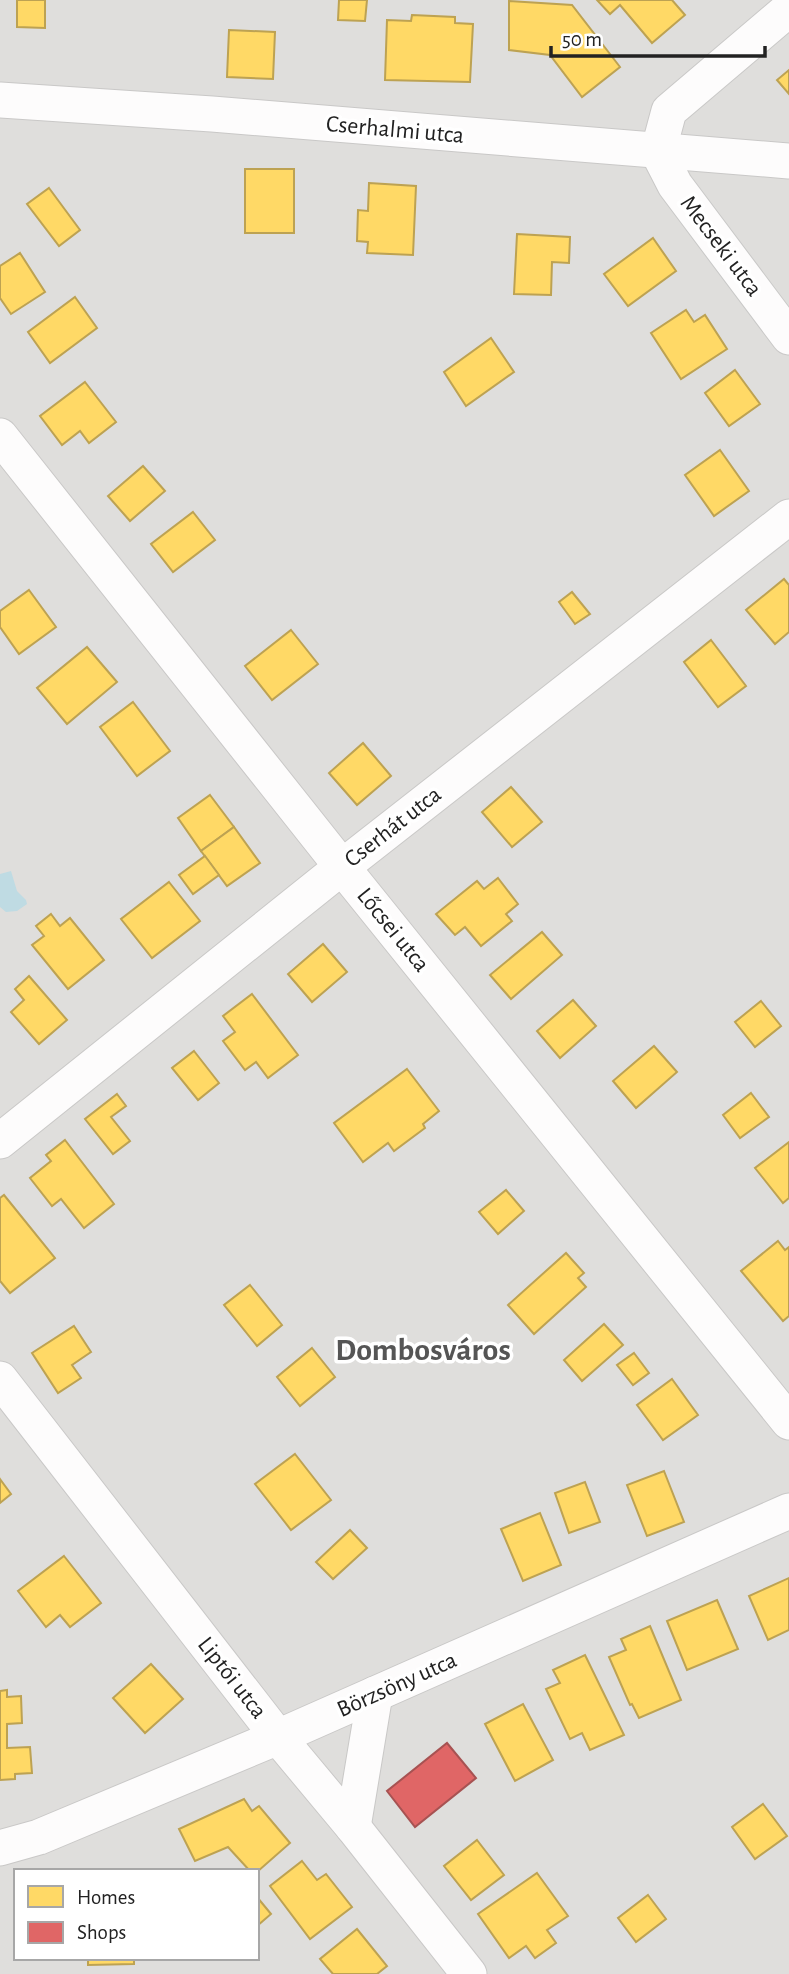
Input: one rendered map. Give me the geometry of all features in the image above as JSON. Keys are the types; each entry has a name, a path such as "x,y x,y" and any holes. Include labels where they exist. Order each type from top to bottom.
{"street":[{"path":"658,152 669,111 789,9"},
{"name":"Cserhalmi utca","path":"12,101 212,114 789,161"},
{"name":"Mecseki utca","path":"658,152 675,185 789,337"},
{"name":"Lőcsei utca","path":"0,436 342,867 789,1422"},
{"name":"Cserhát utca","path":"0,1141 342,867 789,517"},
{"name":"Liptói utca","path":"0,1379 278,1737 353,1826 469,1974"},
{"name":"Börzsöny utca","path":"0,1848 38,1836 278,1737 789,1511"},
{"path":"353,1826 375,1694"}],"shaded area":[{"path":"0,0 789,0 789,1974 0,1974"}],"water":[{"path":"11,871 17,891 27,904 17,911 6,912 0,907 0,874"}],"building: Homes":[{"path":"17,0 45,0 45,28 17,27"},
{"path":"339,0 367,0 365,21 338,20"},
{"path":"597,0 672,0 685,15 652,43 620,5 610,14"},
{"path":"509,1 572,5 620,67 582,97 550,55 509,50"},
{"path":"412,15 455,17 455,23 473,24 470,82 385,80 387,20 411,21"},
{"path":"229,30 275,32 273,79 227,77"},
{"path":"789,70 789,94 777,80"},
{"path":"245,169 294,169 294,233 245,233"},
{"path":"369,183 416,186 413,255 367,253 368,242 357,241 358,210 368,211"},
{"path":"49,188 80,230 59,246 27,204"},
{"path":"517,234 570,237 569,263 552,262 551,295 514,294"},
{"path":"653,238 676,271 628,306 604,274"},
{"path":"20,253 45,292 11,314 0,298 0,266"},
{"path":"75,297 97,328 50,363 28,332"},
{"path":"686,310 694,322 705,315 727,349 681,379 651,333"},
{"path":"491,338 514,372 466,406 444,372"},
{"path":"735,370 760,404 729,426 705,393"},
{"path":"85,382 116,422 89,443 80,431 62,445 40,416"},
{"path":"720,450 749,491 714,516 685,475"},
{"path":"143,466 165,491 130,521 108,496"},
{"path":"193,512 215,540 173,572 151,544"},
{"path":"784,579 789,585 789,632 775,644 746,610"},
{"path":"29,590 56,627 19,654 0,627 0,611"},
{"path":"572,592 590,614 575,624 559,602"},
{"path":"291,630 318,664 272,700 245,666"},
{"path":"711,640 746,686 718,707 684,662"},
{"path":"87,647 117,682 67,724 37,688"},
{"path":"133,702 170,751 137,776 100,727"},
{"path":"363,743 391,776 357,805 329,773"},
{"path":"511,787 542,822 512,847 482,812"},
{"path":"210,795 234,827 201,851 178,818"},
{"path":"234,827 260,863 227,886 201,851"},
{"path":"205,856 219,875 193,894 179,875"},
{"path":"498,878 518,904 506,914 512,921 481,946 465,927 455,935 436,914 477,881 484,889"},
{"path":"169,882 200,921 152,958 121,919"},
{"path":"51,914 60,926 70,918 104,960 68,989 32,945 44,936 36,926"},
{"path":"542,932 562,955 511,999 490,975"},
{"path":"323,944 347,972 312,1002 288,974"},
{"path":"29,976 67,1020 39,1044 11,1012 24,1000 15,989"},
{"path":"252,994 298,1055 268,1078 256,1062 245,1070 223,1041 235,1032 223,1016"},
{"path":"573,1000 596,1026 560,1058 537,1031"},
{"path":"761,1001 781,1026 755,1047 735,1022"},
{"path":"654,1046 677,1072 636,1108 613,1081"},
{"path":"194,1051 219,1083 198,1100 172,1068"},
{"path":"407,1069 439,1111 423,1124 425,1128 394,1151 388,1143 363,1162 334,1123"},
{"path":"751,1093 769,1117 740,1138 723,1115"},
{"path":"117,1094 126,1106 111,1117 130,1141 113,1154 85,1119"},
{"path":"65,1140 114,1204 84,1228 61,1199 52,1206 30,1178 51,1161 46,1155"},
{"path":"789,1142 789,1198 783,1203 755,1168"},
{"path":"506,1190 524,1211 498,1234 479,1212"},
{"path":"4,1195 55,1258 10,1293 0,1281 0,1198"},
{"path":"778,1241 785,1250 789,1247 789,1316 783,1321 741,1271"},
{"path":"566,1253 584,1273 578,1278 586,1287 534,1334 508,1305"},
{"path":"250,1285 282,1325 257,1346 224,1305"},
{"path":"604,1324 623,1345 582,1381 564,1360"},
{"path":"74,1326 91,1352 72,1365 81,1378 58,1393 32,1353"},
{"path":"312,1348 335,1377 300,1406 277,1377"},
{"path":"634,1353 649,1373 633,1385 617,1365"},
{"path":"672,1379 698,1415 663,1440 637,1405"},
{"path":"295,1454 331,1500 291,1530 255,1484"},
{"path":"664,1471 684,1522 647,1536 627,1485"},
{"path":"0,1479 11,1494 0,1503"},
{"path":"585,1482 600,1522 569,1533 555,1493"},
{"path":"540,1513 561,1565 523,1581 501,1529"},
{"path":"350,1530 367,1548 333,1579 316,1562"},
{"path":"64,1556 101,1603 70,1627 60,1615 46,1627 18,1591"},
{"path":"789,1578 789,1630 768,1640 749,1596"},
{"path":"717,1600 738,1649 687,1670 667,1621"},
{"path":"650,1626 681,1700 639,1718 632,1704 630,1705 609,1657 626,1650 621,1639"},
{"path":"585,1655 624,1735 590,1750 582,1733 570,1739 546,1689 560,1683 553,1670"},
{"path":"151,1664 183,1699 145,1733 113,1698"},
{"path":"7,1690 7,1697 21,1696 22,1723 7,1724 7,1748 30,1747 32,1773 15,1774 15,1779 0,1780 0,1691"},
{"path":"523,1704 553,1760 515,1781 485,1724"},
{"path":"244,1799 252,1811 259,1806 290,1843 259,1870 248,1869 228,1847 195,1861 179,1829"},
{"path":"763,1804 787,1836 755,1859 732,1827"},
{"path":"477,1840 504,1875 471,1900 444,1866"},
{"path":"302,1861 317,1880 326,1874 352,1907 310,1939 270,1886"},
{"path":"537,1873 568,1916 547,1930 556,1943 535,1958 526,1946 509,1958 478,1914"},
{"path":"648,1895 666,1919 636,1942 618,1918"},
{"path":"259,1899 271,1914 259,1924"},
{"path":"357,1929 387,1966 377,1974 333,1974 320,1959"},
{"path":"88,1960 134,1960 134,1964 88,1965"}],"building: Shops":[{"path":"447,1743 476,1778 415,1827 387,1791"}],"district":[{"name":"Dombosváros","path":"423,1350"}]}
